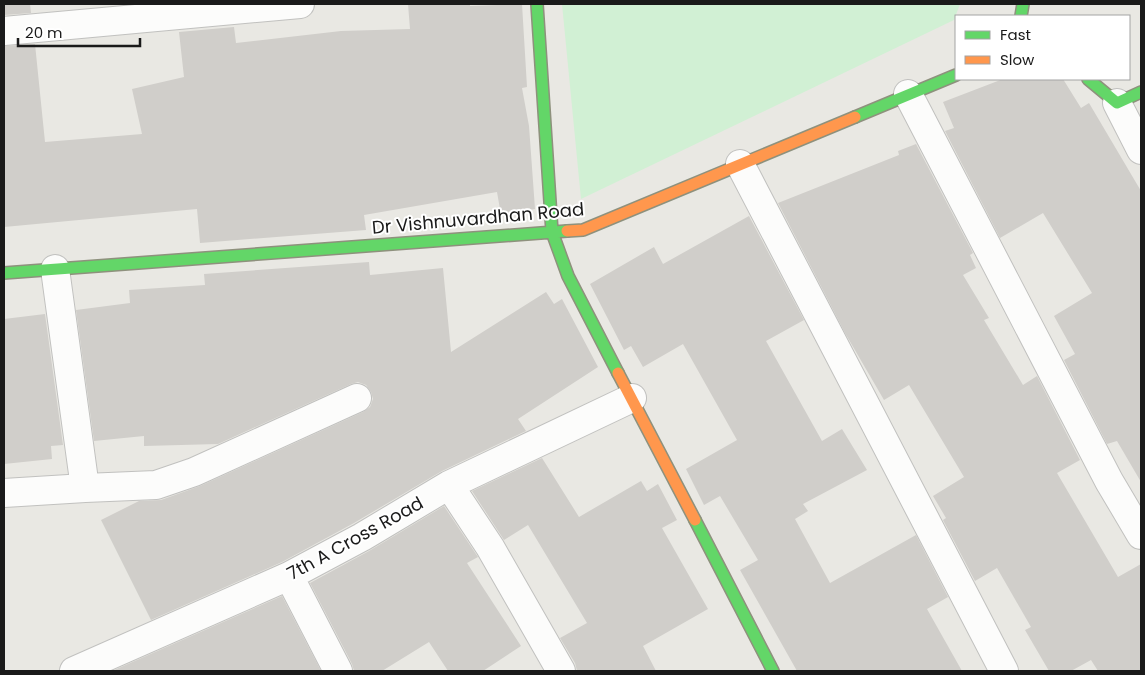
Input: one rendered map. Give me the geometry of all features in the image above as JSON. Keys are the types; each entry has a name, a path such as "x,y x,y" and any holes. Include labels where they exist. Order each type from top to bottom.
{"street":[{"path":"4,31 300,4"},
{"path":"537,4 552,232 568,276 773,671"},
{"name":"Dr Vishnuvardhan Road","path":"4,273 583,230 955,75"},
{"path":"1089,80 1117,103 1141,150"},
{"path":"1117,103 1141,92"},
{"path":"908,94 1109,481 1141,535"},
{"path":"740,164 1004,671"},
{"path":"55,269 85,488"},
{"path":"4,493 156,485 194,472 357,398"},
{"name":"7th A Cross Road","path":"74,671 120,663 362,537 449,484 632,398"},
{"path":"449,484 490,547 561,671"},
{"path":"289,576 338,671"}],"green space":[{"path":"562,4 960,4 954,20 581,199"}],"building":[{"path":"4,4 30,4 31,13 4,15"},
{"path":"408,4 470,4 470,6 522,4 527,87 522,88 529,126 535,209 501,215 497,192 364,215 366,230 200,243 197,209 4,227 4,46 35,44 45,142 142,134 132,89 184,77 179,32 234,27 236,43 341,31 410,29"},
{"path":"1000,80 1064,80 1081,108 1089,103 1141,191 1141,482 1117,441 1107,444 1064,360 1075,354 1054,316 1092,293 1043,213 1000,238 945,131 954,128 943,102"},
{"path":"916,144 973,253 970,255 976,268 963,275 989,318 984,320 1023,385 1037,376 1080,460 1057,473 1118,577 1141,564 1141,671 1098,671 1091,660 1071,671 1049,671 1025,630 1031,627 997,568 975,581 943,520 946,518 933,496 964,477 909,385 884,400 845,333 778,203 899,155 898,151"},
{"path":"749,216 804,320 766,341 822,441 842,429 867,470 803,504 808,511 795,519 830,583 916,535 948,597 927,609 962,671 797,671 740,570 758,560 720,496 704,505 686,469 737,440 683,344 643,367 631,346 624,350 590,284 654,247 663,264"},
{"path":"369,262 370,275 443,268 451,352 546,292 554,304 562,299 598,367 518,419 526,431 442,471 354,523 282,562 151,620 101,520 139,501 161,500 200,486 363,412 370,407 373,399 366,385 358,382 351,384 218,444 144,446 144,436 94,441 76,310 130,303 129,290 205,285 204,274"},
{"path":"45,314 63,445 51,446 52,459 4,464 4,319"},
{"path":"542,458 579,517 641,481 647,491 658,484 677,520 662,528 708,609 643,646 656,671 577,671 575,663 560,638 587,623 528,525 504,540 472,491"},
{"path":"444,506 478,557 467,563 521,646 483,671 448,671 429,642 382,671 354,671 310,583 369,551"},
{"path":"282,596 321,671 112,671"}],"traffic: fast":[{"path":"537,4 552,232 568,276 618,373"},
{"path":"1021,15 1023,4"},
{"path":"855,117 955,75"},
{"path":"1089,80 1117,103 1141,92"},
{"path":"4,273 567,231"},
{"path":"695,520 773,671"}],"traffic: slow":[{"path":"567,231 583,230 855,117"},
{"path":"618,373 695,520"}]}
